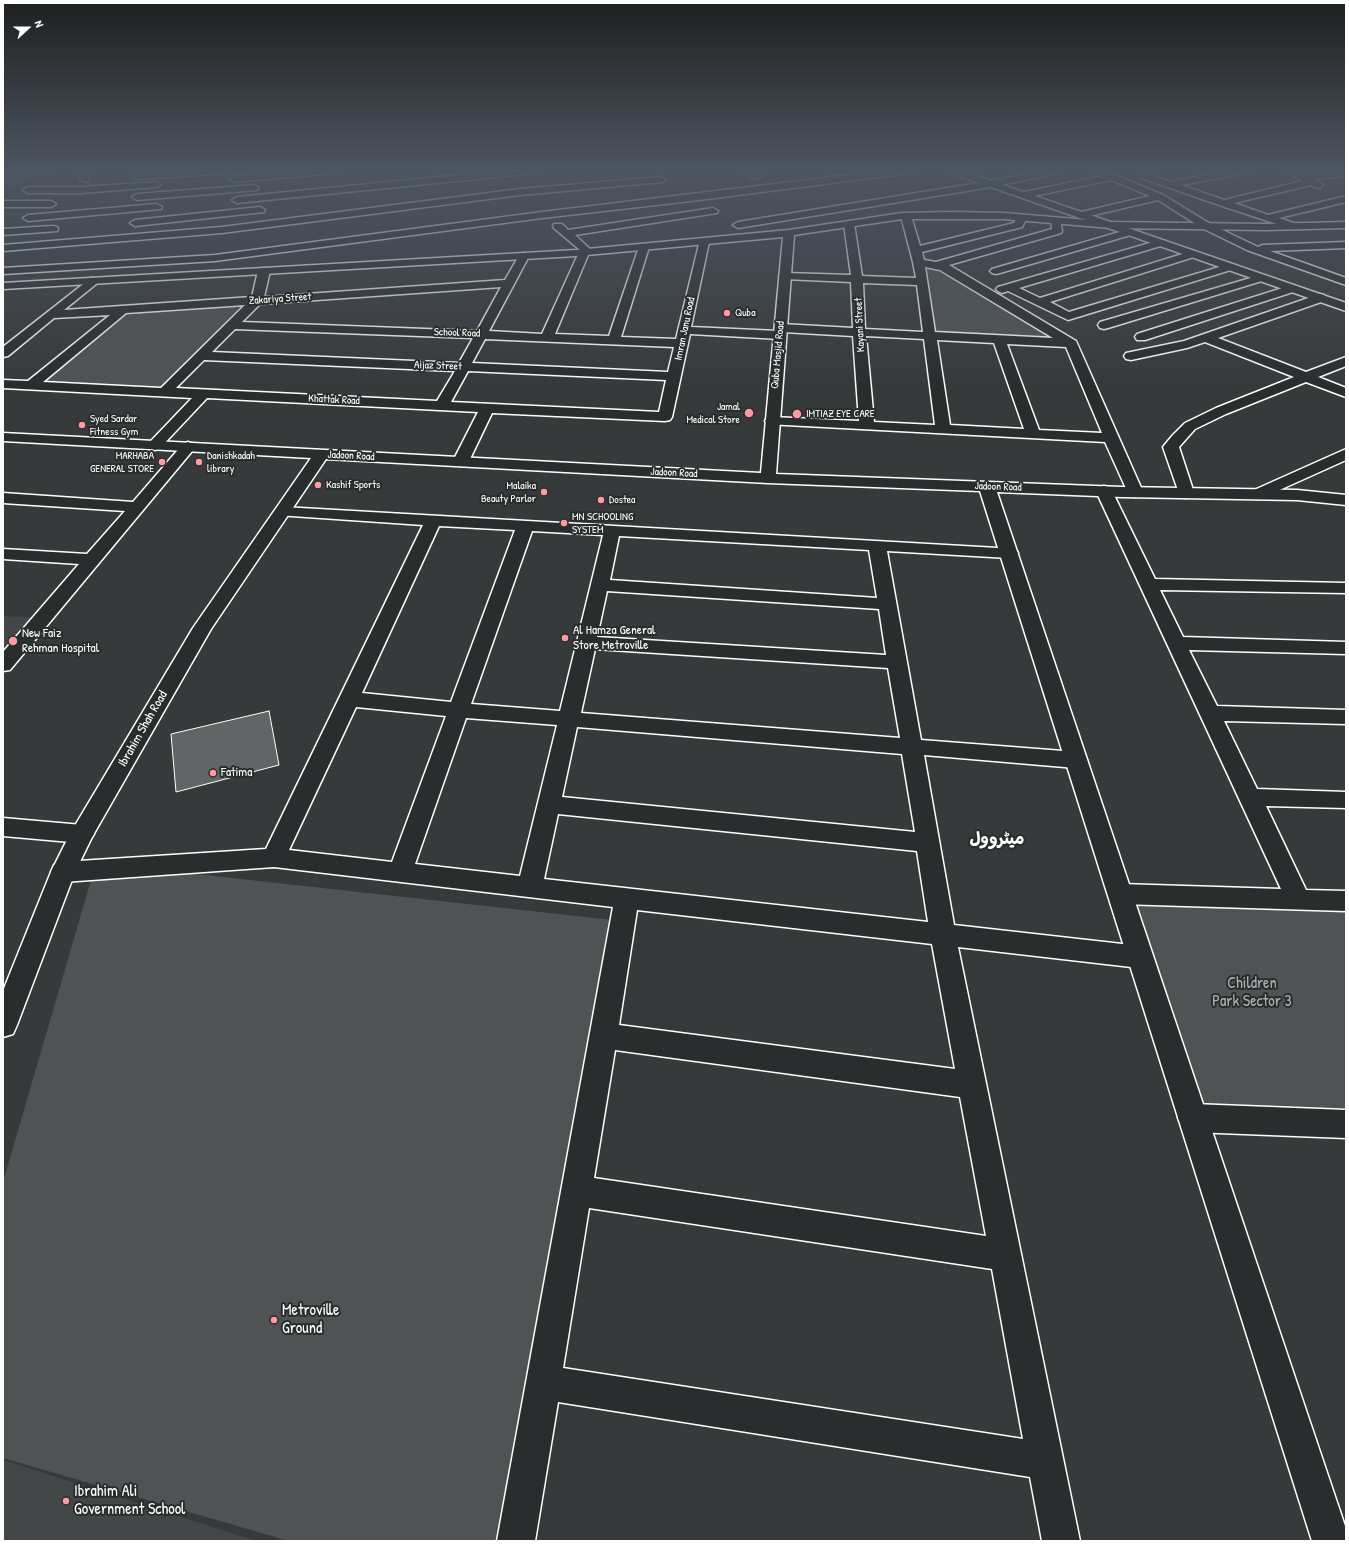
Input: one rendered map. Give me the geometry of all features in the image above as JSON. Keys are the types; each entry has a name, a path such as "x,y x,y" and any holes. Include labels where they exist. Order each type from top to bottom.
{"street":[{"path":"3,248 120,242"},
{"path":"210,274 219,242"},
{"path":"3,271 214,258 334,242"},
{"path":"574,242 586,252"},
{"path":"5,287 95,280 524,256 703,242"},
{"name":"Imran Janu Road","path":"665,417 704,242"},
{"name":"Quba Masjid Road","path":"768,478 788,242"},
{"name":"Kayani Street","path":"852,242 857,279 859,332 867,426"},
{"path":"913,242 922,282 943,430"},
{"path":"915,250 921,242"},
{"path":"915,250 948,242"},
{"path":"938,265 1018,242"},
{"path":"996,271 1095,242"},
{"path":"1239,242 1251,248 1346,282"},
{"path":"988,293 1160,243 1346,307"},
{"path":"1251,248 1346,246"},
{"path":"614,340 644,247"},
{"path":"915,250 1072,344 1135,492"},
{"path":"547,337 586,252"},
{"path":"1039,302 1193,254"},
{"path":"3,258 35,256"},
{"path":"442,406 524,256"},
{"path":"1290,262 1318,261"},
{"path":"1009,287 1068,316 1230,267"},
{"path":"165,392 257,300 264,271"},
{"path":"1327,275 1346,274"},
{"path":"785,276 922,282"},
{"path":"1104,325 1261,278"},
{"path":"3,353 95,280"},
{"name":"Zakariya Street","path":"51,315 510,283"},
{"path":"1141,336 1292,289"},
{"path":"1131,356 1187,344 1207,338 1320,298"},
{"path":"30,386 123,310"},
{"name":"School Road","path":"232,325 481,334 682,344"},
{"path":"685,330 859,332 1072,344"},
{"path":"1207,338 1346,393"},
{"path":"999,340 1033,434"},
{"name":"Aijaz Street","path":"202,356 674,376"},
{"path":"1186,493 1171,447 1190,426 1221,411 1346,361"},
{"name":"Khattak Road","path":"3,384 665,417"},
{"path":"155,445 203,394"},
{"path":"461,461 487,408"},
{"path":"772,421 1111,438"},
{"name":"Jadoon Road","path":"3,437 768,478 1135,492 1297,495 1346,500"},
{"path":"3,665 188,447"},
{"name":"Ibrahim Shah Road","path":"3,1025 62,872 82,834 202,628 322,454"},
{"path":"1258,494 1346,454"},
{"path":"987,487 1331,1541"},
{"path":"1104,491 1299,900"},
{"path":"3,498 137,507"},
{"path":"283,512 1009,553"},
{"path":"274,858 433,521"},
{"path":"400,873 525,526"},
{"path":"530,887 612,531"},
{"path":"877,546 912,747 942,934 1061,1541"},
{"path":"3,554 92,560"},
{"path":"1149,584 1346,588"},
{"path":"600,585 887,604"},
{"path":"587,642 897,662"},
{"path":"1177,643 1346,648"},
{"path":"348,699 459,710 1076,760"},
{"path":"1210,714 1346,717"},
{"path":"1250,797 1346,800"},
{"path":"549,804 928,843"},
{"path":"3,827 82,834"},
{"path":"62,872 274,858 1140,957"},
{"path":"1120,894 1346,901"},
{"path":"516,1541 626,898"},
{"path":"603,1036 972,1085"},
{"path":"1193,1118 1346,1124"},
{"path":"576,1191 1006,1255"},
{"path":"543,1382 1045,1461"}],"shaded area":[{"name":"New Faiz Rehman Hospital","path":"3,616 43,618 3,665"},
{"name":"Ibrahim Ali Government School","path":"3,1460 256,1541 3,1541"}],"green space":[{"path":"919,262 933,264 1071,344 931,336"},
{"path":"250,301 165,392 30,386 123,310"},
{"name":"Metroville Ground","path":"96,863 621,921 502,1541 289,1541 3,1458 3,1182"},
{"name":"Children Park Sector 3","path":"1120,894 1346,902 1346,1123 1193,1118"}],"building":[{"path":"269,711 279,765 176,792 171,734"}],"place":[{"name":"Quba","path":"727,313"},
{"name":"Jamal Medical Store","path":"749,413"},
{"name":"IMTIAZ EYE CARE","path":"797,414"},
{"name":"Syed Sardar Fitness Gym","path":"82,425"},
{"name":"MARHABA GENERAL STORE","path":"162,462"},
{"name":"Danishkadah library","path":"199,462"},
{"name":"Kashif Sports","path":"318,485"},
{"name":"Malaika Beauty Parlor","path":"544,492"},
{"name":"Dostea","path":"601,500"},
{"name":"MN SCHOOLING SYSTEM","path":"564,523"},
{"name":"Al Hamza General Store Metroville","path":"565,638"},
{"name":"New Faiz Rehman Hospital","path":"13,641"},
{"name":"Fatima","path":"213,773"},
{"name":"Metroville Ground","path":"274,1320"},
{"name":"Ibrahim Ali Government School","path":"66,1501"}],"district":[{"name":"میٹروول","path":"997,839"}]}
